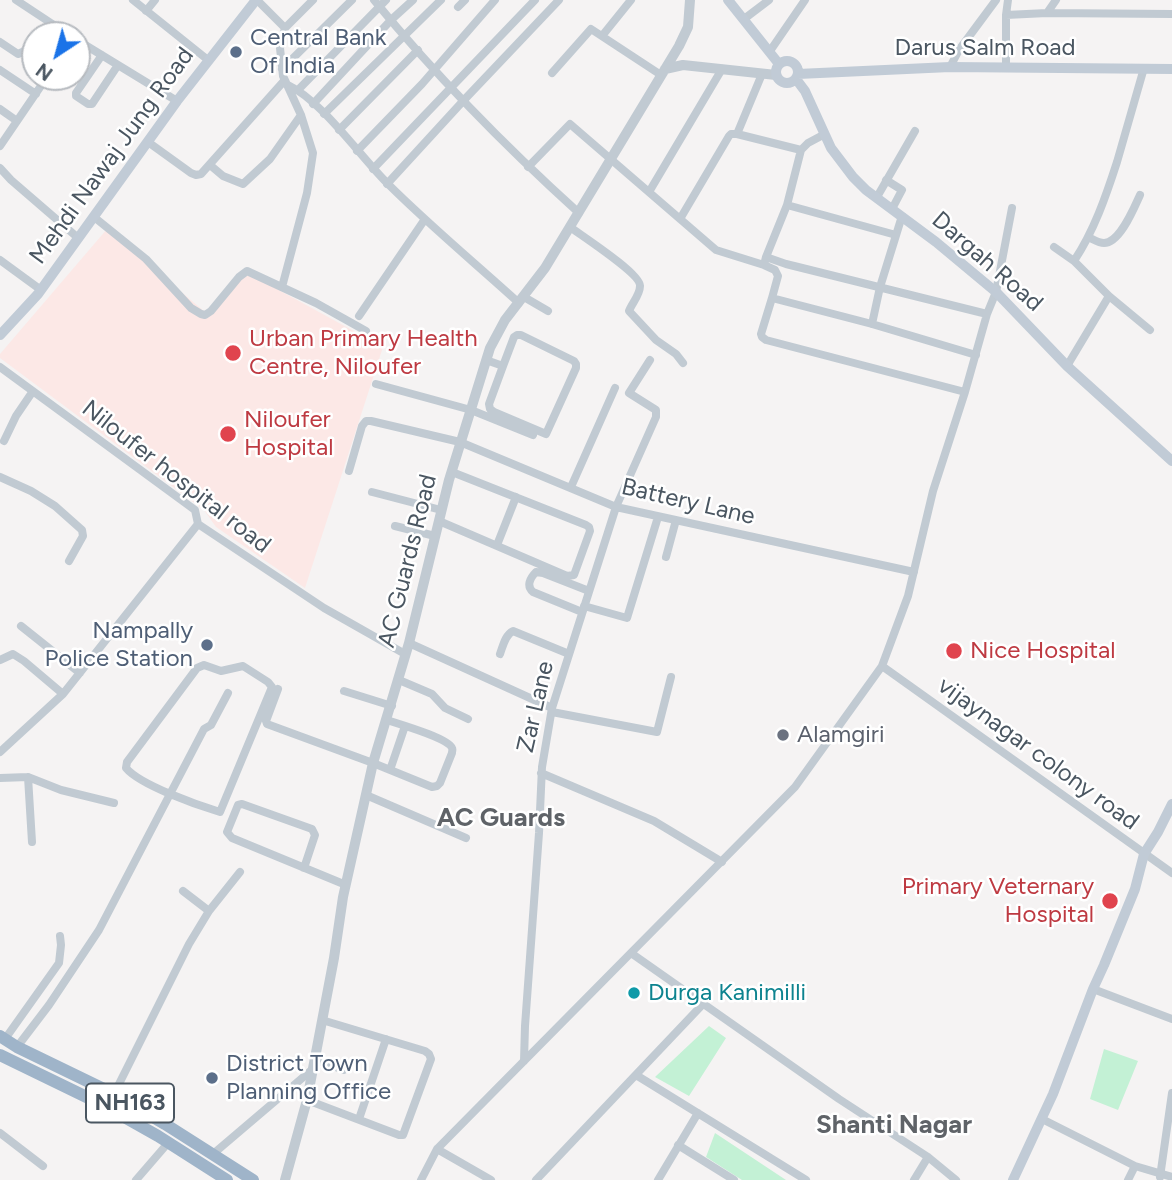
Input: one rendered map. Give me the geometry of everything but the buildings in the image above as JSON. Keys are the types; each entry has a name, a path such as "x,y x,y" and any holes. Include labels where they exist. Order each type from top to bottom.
{"highway":[{"name":"NH163","path":"2,1038 138,1107 253,1180"},
{"name":"NH163","path":"0,1055 103,1105 227,1180"},
{"path":"130,1120 138,1107"}],"main road":[{"name":"Mehdi Nawaj Jung Road","path":"0,335 41,290 208,60 256,0"},
{"path":"728,0 770,51 780,81 787,83 797,76 797,67 792,62 785,61 778,70"},
{"name":"Darus Salm Road","path":"797,76 950,67 1172,69"},
{"name":"Dargah Road","path":"797,76 823,135 842,164 866,190 996,292 1067,366 1172,461"},
{"path":"1013,1180 1042,1119 1076,1036 1135,889 1144,854 1151,846 1172,804"}],"street":[{"path":"16,0 48,21"},
{"path":"133,0 208,60"},
{"path":"146,11 155,0"},
{"path":"256,0 285,27"},
{"path":"282,286 307,193 313,153 301,115 286,83 280,48 285,27 313,0"},
{"path":"282,69 352,0"},
{"path":"298,90 376,4 386,0"},
{"path":"313,104 413,0"},
{"path":"324,114 441,0"},
{"path":"357,151 435,70 495,0"},
{"path":"373,169 535,0"},
{"path":"387,184 559,0"},
{"path":"602,36 631,0"},
{"name":"AC Guards Road","path":"285,1180 315,1064 346,885 373,763 399,680 460,442 486,359 505,320 545,268 679,46 688,27 690,0"},
{"path":"744,19 769,0"},
{"path":"770,51 805,0"},
{"path":"950,67 959,50 996,0"},
{"path":"1006,68 1008,0"},
{"path":"1047,13 1056,0"},
{"path":"376,4 528,167 579,213"},
{"path":"1006,15 1172,14"},
{"path":"552,73 591,30 663,72 682,65 762,74 778,70"},
{"path":"0,42 18,54 21,53"},
{"path":"339,130 418,50"},
{"path":"91,51 177,102"},
{"path":"100,58 76,93 76,96 88,104 92,104 116,68"},
{"path":"1074,261 1088,237 1107,192 1144,68"},
{"path":"649,192 722,69"},
{"path":"0,70 36,94"},
{"path":"737,134 762,74"},
{"path":"286,83 298,90 324,114 387,184 425,219 521,300 548,312"},
{"path":"148,142 196,175 201,174 286,83"},
{"path":"0,146 38,91"},
{"path":"0,109 17,121"},
{"path":"210,165 223,176 243,184 270,159 301,115"},
{"path":"528,167 570,124 716,250 786,264 988,314"},
{"path":"877,197 915,131"},
{"path":"680,219 731,134 801,150"},
{"path":"765,261 787,205 801,150 823,135"},
{"path":"0,168 77,237"},
{"path":"886,180 902,190 892,209"},
{"path":"1088,237 1101,243 1114,239 1121,232 1140,195"},
{"path":"787,205 896,235"},
{"path":"421,1180 437,1149 795,787 882,666 908,596 933,491 996,292 1012,208"},
{"path":"872,324 880,287 902,216"},
{"path":"94,217 146,259 196,312 205,315 211,312 247,271 282,286 366,331"},
{"path":"359,316 425,219"},
{"path":"570,228 629,270 639,281 640,288 629,311 656,340 676,354 683,363"},
{"path":"1054,247 1074,261 1109,296 1150,330"},
{"path":"0,260 41,290"},
{"path":"765,261 778,276 761,334 766,340 965,392"},
{"path":"1067,366 1109,296"},
{"path":"772,298 976,355"},
{"path":"517,335 576,364 546,434 490,408 489,404 503,366 517,335"},
{"path":"486,359 503,366"},
{"name":"Zar Lane","path":"524,1061 541,773 552,710 616,507 656,417 656,410 629,393 650,360"},
{"name":"Niloufer hospital road","path":"0,367 195,510 198,524 324,608 405,654"},
{"path":"376,384 471,410 538,437"},
{"path":"571,486 615,388"},
{"path":"4,441 16,416 33,391"},
{"name":"Battery Lane","path":"349,471 362,426 366,421 371,421 460,442 616,507 915,572"},
{"path":"372,492 440,516 567,576 574,575 590,531 589,527 452,472"},
{"path":"0,477 47,501 82,530 83,536 69,561"},
{"path":"497,545 516,497"},
{"path":"589,591 536,572 529,584 533,593 583,609 627,618 658,517"},
{"path":"666,557 676,520"},
{"path":"0,752 63,694 198,524"},
{"path":"395,526 435,536"},
{"path":"22,626 80,673"},
{"path":"500,654 507,636 513,631 569,654"},
{"path":"409,643 552,710 657,732 671,677"},
{"path":"0,660 13,654 63,694"},
{"path":"204,665 221,671 243,666 268,682 271,689 221,810 170,794 133,775 126,768 127,762 197,667 204,665"},
{"name":"vijaynagar colony road","path":"882,666 1172,873"},
{"path":"399,680 432,694 445,708 468,719"},
{"path":"278,689 267,724 432,787 438,786 452,753 450,744 387,720"},
{"path":"344,691 391,706"},
{"path":"17,1047 99,930 204,729 211,724 228,693"},
{"path":"390,770 405,726"},
{"path":"541,773 654,821 722,862"},
{"path":"28,777 32,842"},
{"path":"0,778 28,777 61,790 114,803"},
{"path":"366,796 466,838"},
{"path":"304,868 316,835 312,829 242,804 238,805 228,828 230,835 304,868 346,885"},
{"path":"114,1094 180,961 209,911 240,872"},
{"path":"183,891 209,911"},
{"path":"2,1038 59,963 60,936 69,944"},
{"path":"631,953 839,1099 928,1157 956,1180"},
{"path":"1093,989 1172,1019"},
{"path":"536,1180 703,1004"},
{"path":"307,1100 399,1136 403,1135 431,1059 425,1051 322,1020"},
{"path":"359,1119 386,1039"},
{"path":"213,1154 315,1064 344,1070"},
{"path":"636,1075 806,1180"},
{"path":"1160,1177 1172,1093"},
{"path":"657,1180 698,1113"},
{"path":"1042,1119 1135,1166 1160,1177 1172,1177"},
{"path":"0,1133 43,1166"},
{"path":"136,1180 168,1143"},
{"path":"678,1145 734,1180"},
{"path":"437,1149 491,1180"},
{"path":"914,1180 928,1157"},
{"path":"1128,1180 1135,1166"}],"shaded area":[{"name":"Niloufer Hospital","path":"107,229 205,312 244,271 383,347 305,588 216,527 204,510 0,358 0,354"}],"green space":[{"path":"709,1026 726,1038 689,1096 655,1077"},
{"path":"1104,1049 1138,1061 1118,1110 1090,1099"},
{"path":"715,1133 786,1180 742,1180 706,1157"}],"place":[{"name":"Central Bank Of India","path":"236,52"},
{"name":"Urban Primary Health Centre, Niloufer","path":"233,353"},
{"name":"Niloufer Hospital","path":"228,434"},
{"name":"Nampally Police Station","path":"207,645"},
{"name":"Nice Hospital","path":"954,651"},
{"name":"Alamgiri","path":"783,735"},
{"name":"Primary Veternary Hospital","path":"1110,901"},
{"name":"Durga Kanimilli","path":"634,993"},
{"name":"District Town Planning Office","path":"212,1078"}],"district":[{"name":"AC Guards","path":"501,818"},
{"name":"Shanti Nagar","path":"894,1125"}]}
